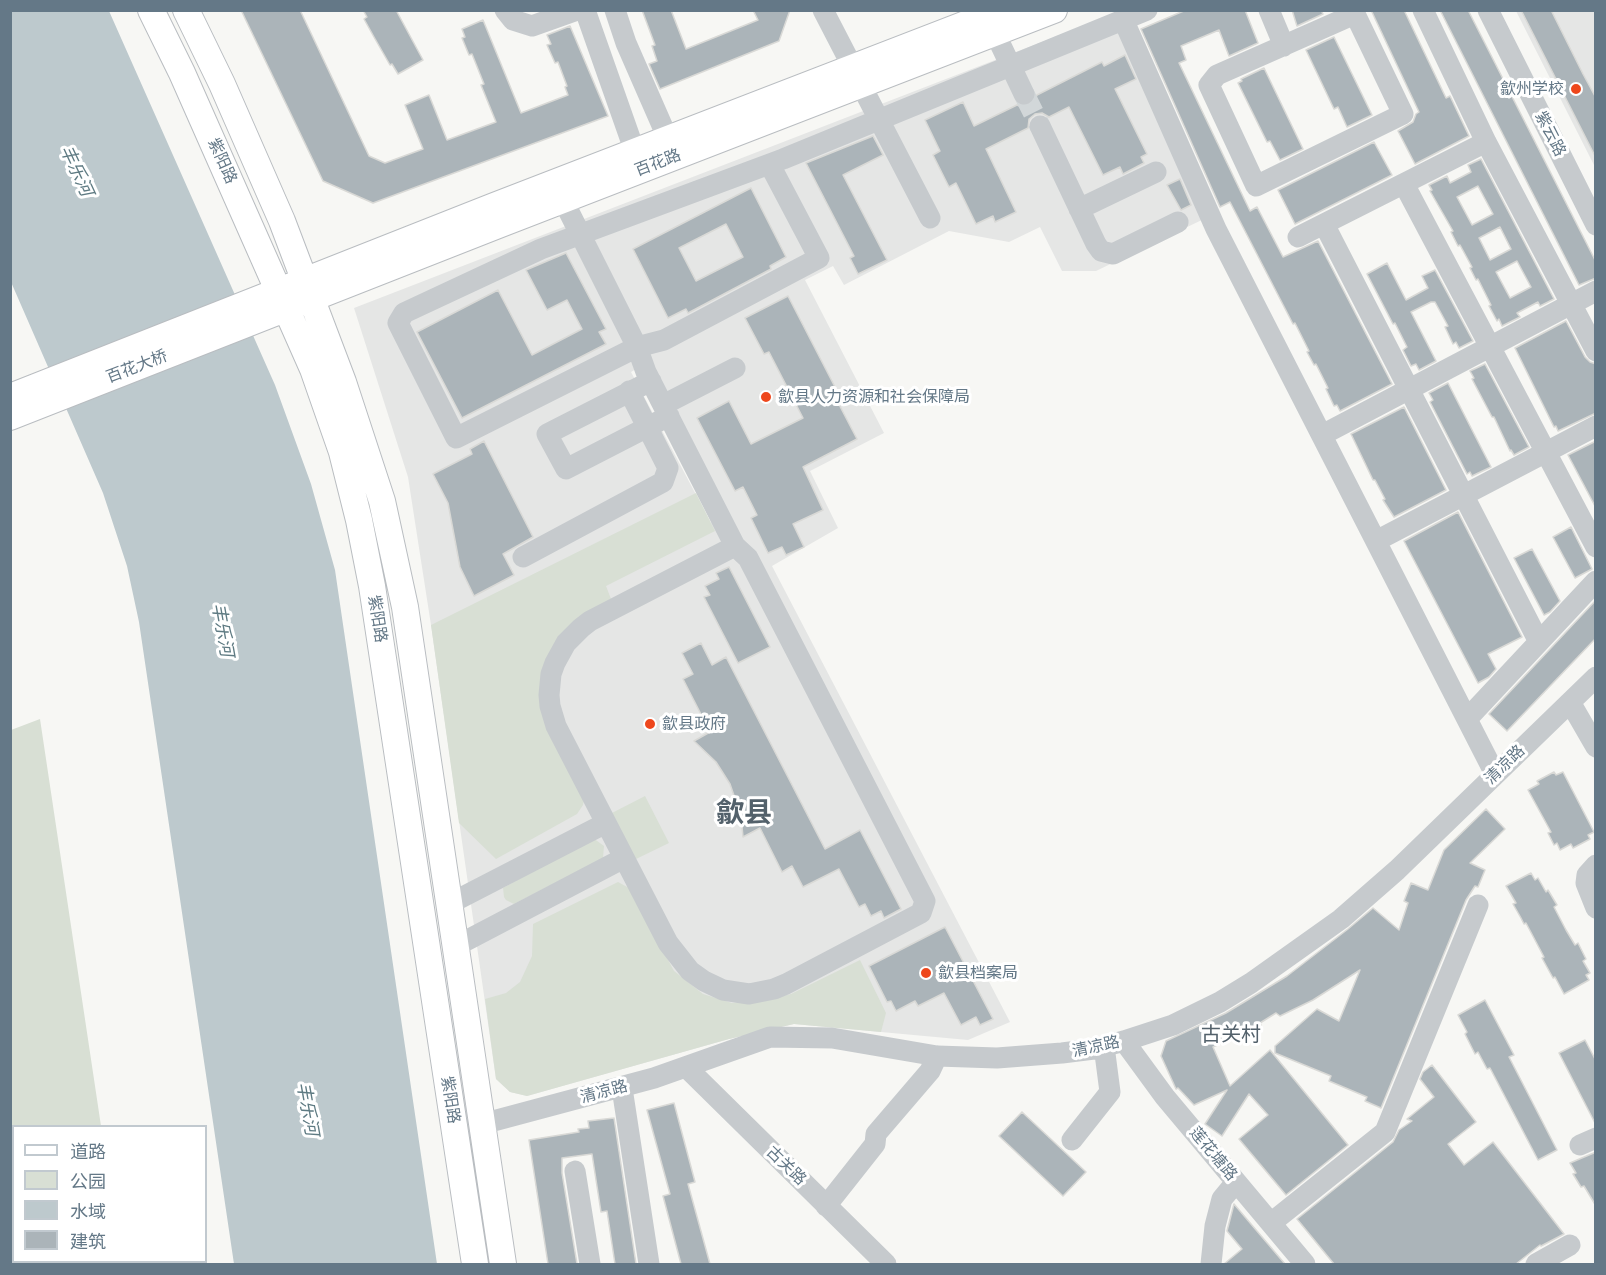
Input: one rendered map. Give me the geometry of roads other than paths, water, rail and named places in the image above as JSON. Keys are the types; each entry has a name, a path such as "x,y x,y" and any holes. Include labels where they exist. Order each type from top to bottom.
{"main road":[{"name":"紫阳路","path":"151,10 182,73 283,300 328,410 342,452 366,554 475,1264"},
{"name":"紫阳路","path":"186,10 222,84 282,220 374,471 405,607 503,1264"},
{"name":"百花路","path":"309,289 563,200 857,76 999,22 1054,10"},
{"name":"百花路","path":"259,309 668,139 857,76"},
{"name":"百花大桥","path":"10,397 259,309"},
{"name":"百花大桥","path":"10,417 259,309"}],"street":[{"path":"505,10 513,20 531,26 577,10"},
{"path":"585,10 635,152"},
{"path":"615,10 626,43 668,139"},
{"path":"823,10 930,218"},
{"path":"770,165 819,258 664,340 637,347 456,438 398,322 404,313 541,249 770,165 1147,10"},
{"path":"1269,10 1284,46"},
{"path":"1423,10 1486,142 1596,351"},
{"name":"紫云路","path":"1488,10 1596,225"},
{"path":"1355,14 1403,114 1256,186 1209,85 1217,75 1284,46 1355,14"},
{"path":"1123,20 1216,229 1496,774"},
{"path":"999,22 1011,66 1024,94"},
{"path":"1040,126 1098,248 1113,254 1178,222"},
{"path":"1298,237 1486,142"},
{"path":"1079,209 1156,172"},
{"path":"1404,184 1596,547"},
{"path":"563,200 735,546 748,558 925,901 921,914 774,989 749,994 723,990 704,981 684,963 668,943 553,716 549,685 555,663 566,643 590,621 735,546"},
{"path":"1324,224 1539,642"},
{"path":"1322,435 1596,291"},
{"path":"651,381 547,434 566,469 647,427 666,410 735,368"},
{"path":"523,556 663,482 668,468 629,391"},
{"path":"1376,541 1596,426"},
{"path":"1467,719 1596,581"},
{"name":"清凉路","path":"482,1124 622,1088 770,1037 832,1038 937,1056 964,1058 1062,1053 1114,1044 1165,1028 1228,997 1282,963 1369,895 1596,677"},
{"path":"1570,702 1596,747"},
{"path":"449,904 606,823"},
{"path":"456,946 624,858"},
{"path":"1596,865 1587,875 1586,883 1596,908"},
{"path":"1271,1223 1385,1132 1478,904"},
{"path":"1072,1140 1110,1092 1114,1044"},
{"name":"莲花塘路","path":"1114,1044 1165,1096 1305,1264"},
{"path":"826,1206 875,1144 876,1134 930,1071 937,1056"},
{"name":"古关路","path":"686,1067 886,1264"},
{"path":"622,1088 649,1264"},
{"path":"575,1171 590,1264"},
{"path":"1211,1264 1215,1226 1222,1199 1236,1182"},
{"path":"1536,1264 1570,1245"}],"water":[{"name":"丰乐河","path":"10,11 109,11 275,385 311,484 335,570 437,1264 234,1264 139,622 127,566 103,493 11,282"}],"tunnel":[{"path":"1024,94 1040,126"}],"place":[{"name":"歙州学校","path":"1576,89"},
{"name":"歙县人力资源和社会保障局","path":"766,397"},
{"name":"歙县政府","path":"650,724"},
{"name":"歙县档案局","path":"926,973"}],"district":[{"name":"歙县","path":"744,814"},
{"name":"古关村","path":"1231,1035"}]}
